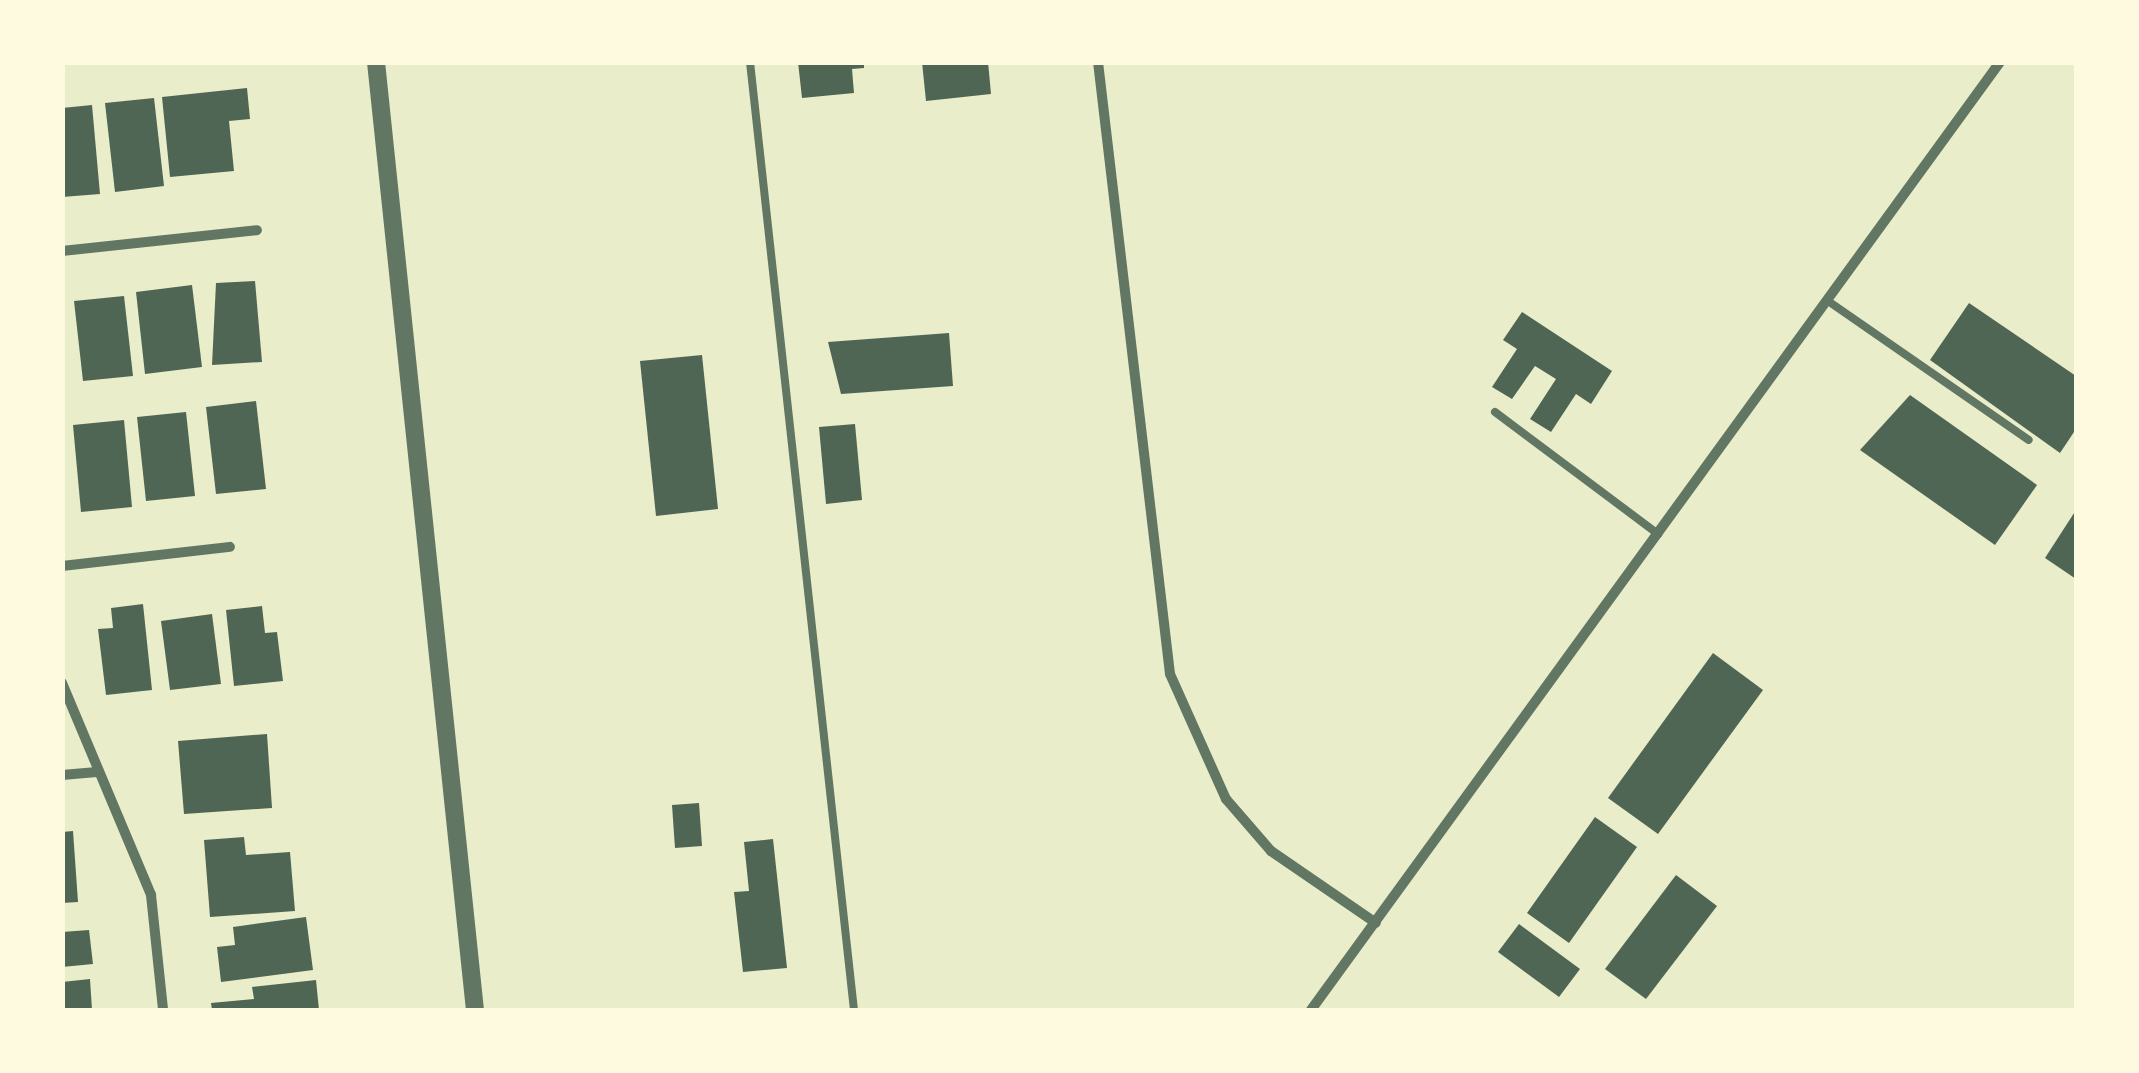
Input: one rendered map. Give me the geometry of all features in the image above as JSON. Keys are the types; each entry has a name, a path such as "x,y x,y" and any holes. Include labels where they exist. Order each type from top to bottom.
{"street":[{"path":"376,62 474,1010"},
{"path":"1098,62 1155,595 1175,689 1226,799 1271,851 1376,923"},
{"path":"1311,1010 2000,62"},
{"path":"62,251 257,230"},
{"path":"62,566 230,547"},
{"path":"62,683 96,772 151,895 163,1010"},
{"path":"62,775 96,772"}],"lane":[{"path":"750,62 854,1010"},
{"path":"1828,301 2028,440"},
{"path":"1495,412 1658,534"}],"building":[{"path":"798,62 864,62 864,68 852,69 854,93 802,98"},
{"path":"922,62 988,62 991,94 926,101"},
{"path":"247,88 250,119 229,121 234,171 170,177 162,97"},
{"path":"154,98 164,186 115,192 105,103"},
{"path":"92,105 100,194 62,197 62,108"},
{"path":"255,281 262,362 212,365 216,283"},
{"path":"192,285 202,367 145,374 136,292"},
{"path":"124,296 133,376 83,381 74,301"},
{"path":"1969,303 2076,376 2076,429 2060,453 1930,360"},
{"path":"1522,312 1612,371 1591,404 1576,394 1551,432 1530,419 1556,379 1535,366 1512,399 1492,387 1517,349 1503,340"},
{"path":"949,333 953,386 841,394 828,342"},
{"path":"702,355 718,509 656,516 640,361"},
{"path":"1910,395 2037,485 1995,545 1860,450"},
{"path":"256,401 266,489 216,494 206,407"},
{"path":"186,412 195,496 146,501 137,417"},
{"path":"124,420 132,507 81,512 73,425"},
{"path":"855,424 862,500 826,504 819,427"},
{"path":"2076,510 2076,579 2045,558"},
{"path":"143,604 152,690 106,695 98,629 113,628 111,608"},
{"path":"262,606 265,633 277,632 283,681 234,686 226,610"},
{"path":"212,614 221,684 170,690 161,621"},
{"path":"1713,653 1763,690 1658,834 1608,798"},
{"path":"267,734 272,808 184,814 178,741"},
{"path":"699,803 702,846 675,848 672,805"},
{"path":"1595,817 1637,847 1569,943 1527,913"},
{"path":"73,831 78,902 62,903 62,832"},
{"path":"244,837 246,855 290,852 295,911 210,917 204,840"},
{"path":"773,839 787,968 743,972 734,892 749,891 744,842"},
{"path":"1676,875 1717,906 1646,999 1605,969"},
{"path":"306,917 313,970 221,982 217,947 235,945 233,927"},
{"path":"1519,924 1580,969 1559,997 1498,952"},
{"path":"89,930 93,964 62,967 62,932"},
{"path":"90,979 92,1010 62,1010 62,982"},
{"path":"316,980 319,1010 212,1010 211,1003 254,999 252,987"}]}
